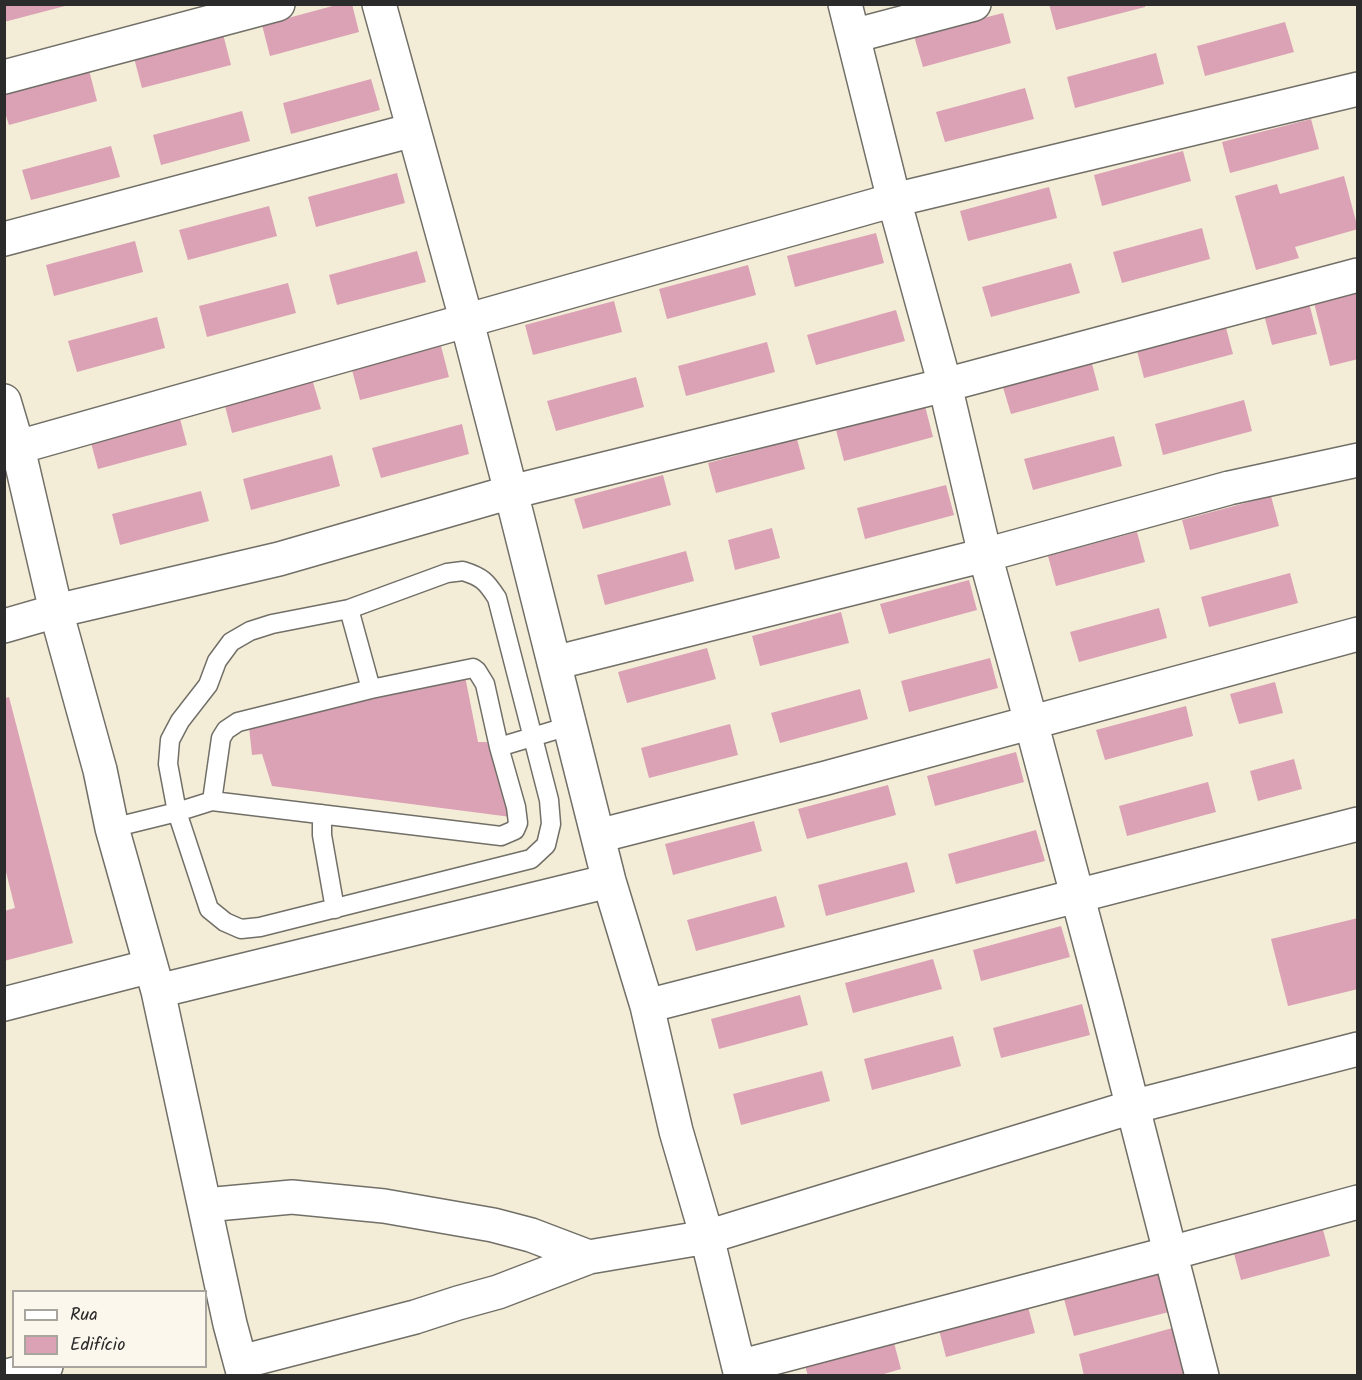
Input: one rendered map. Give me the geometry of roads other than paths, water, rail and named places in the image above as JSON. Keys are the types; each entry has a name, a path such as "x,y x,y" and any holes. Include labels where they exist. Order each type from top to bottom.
{"street":[{"path":"4,77 278,4"},
{"path":"379,4 467,322 609,881 647,1006 676,1131 707,1237 740,1371 1358,1202"},
{"path":"845,4 894,200 945,385 985,555 1203,1376"},
{"path":"853,36 974,4"},
{"path":"11,450 894,200 1358,88"},
{"path":"4,239 413,130"},
{"path":"4,626 56,611 279,560 511,492 945,385 1358,276"},
{"path":"4,401 11,450 100,771 112,828 155,979 205,1205 218,1327 243,1369 458,1302 498,1292 589,1257 707,1237 1132,1107 1358,1049"},
{"path":"554,663 985,555 1229,488 1358,460"},
{"path":"598,836 826,778 1356,631"},
{"path":"647,1006 1358,824"},
{"path":"4,1004 155,979 609,881"},
{"path":"205,1205 292,1197 384,1206 493,1225 531,1235 589,1257"},
{"path":"7,1376 38,1368"}],"lane":[{"path":"463,571 478,576 497,598 532,737 549,800 551,824 546,845 531,859 260,927 242,929 225,922 209,909 177,812 168,764 170,740 180,721 208,685 217,660 231,642 250,631 272,624 349,609 447,573 463,571"},
{"path":"349,609 371,689"},
{"path":"112,828 212,801 501,836 515,830 518,824 516,807 499,747 485,684 473,668 371,689 238,722 226,730 221,738 212,801"},
{"path":"499,747 569,726"},
{"path":"322,814 324,852 334,909"}]}
